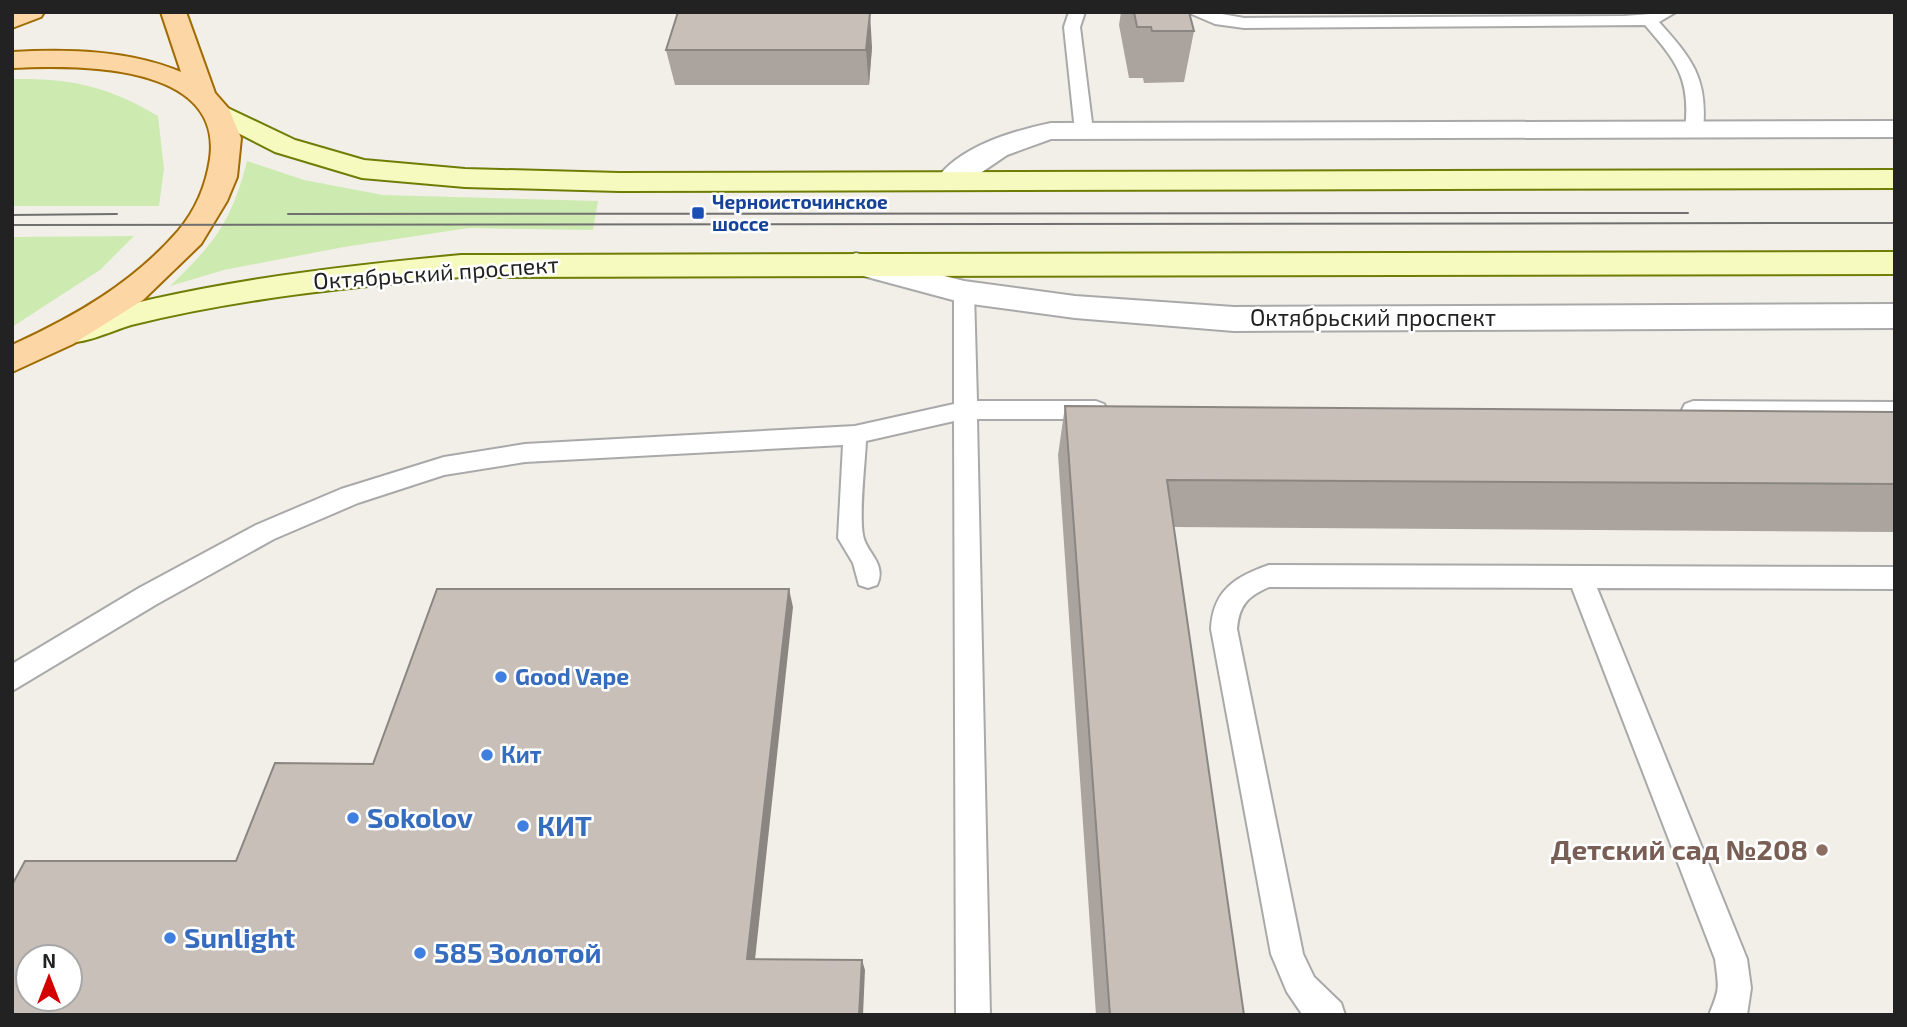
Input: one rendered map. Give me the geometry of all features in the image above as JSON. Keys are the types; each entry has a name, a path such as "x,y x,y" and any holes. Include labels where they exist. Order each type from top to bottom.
{"main road":[{"path":"12,21 32,12"},
{"path":"12,360 117,304 141,285 174,254 200,224 218,188 227,154 224,131 209,103 173,12"},
{"path":"12,60 75,58 138,65 184,82 209,103 285,146 362,169 408,175 619,182 1895,179"},
{"name":"Октябрьский проспект","path":"64,334 114,317 227,292 399,270 514,264 1895,263"}],"street":[{"path":"950,181 976,159 1009,142 1051,131 1895,129"},
{"name":"Октябрьский проспект","path":"856,264 964,292 1075,307 1234,319 1895,316"}],"lane":[{"path":"1077,12 1072,27 1084,131"},
{"path":"1195,12 1221,21 1244,23 1462,17 1649,20 1668,12"},
{"path":"1649,20 1696,82 1699,103 1694,130"},
{"path":"964,292 973,1015"},
{"path":"12,679 148,596 265,533 350,496 444,466 525,453 855,435 965,410 1118,410"},
{"path":"1673,410 1895,411"},
{"path":"855,435 850,538 865,561 868,577"},
{"path":"1329,1015 1313,1004 1298,983 1287,954 1224,629 1224,611 1235,593 1251,582 1269,576 1895,579"},
{"path":"1581,579 1731,959 1735,988 1732,1010 1726,1015"}],"green space":[{"path":"12,79 53,80 88,86 122,97 158,116 164,169 159,206 12,206"},
{"path":"247,161 304,180 383,195 598,201 593,230 469,228 344,247 224,270 170,286 210,244 228,216"},
{"path":"134,236 100,270 12,327 12,237"}],"building":[{"path":"678,12 870,13 866,50 666,50"},
{"path":"1134,12 1189,12 1194,31 1152,31 1151,27 1137,27"},
{"path":"1065,406 1895,412 1895,484 1167,480 1244,1015 1110,1015"},
{"name":"КИТ","path":"437,589 789,589 747,959 862,960 859,1015 12,1015 12,885 25,861 236,861 275,763 373,764"}],"tram line":[{"path":"288,214 1688,213"},
{"path":"12,215 117,214"},
{"path":"12,225 1895,223"}],"place":[{"name":"Черноисточинское шоссе","path":"698,213"},
{"name":"Good Vape","path":"501,677"},
{"name":"Кит","path":"487,755"},
{"name":"Sokolov","path":"353,818"},
{"name":"КИТ","path":"523,826"},
{"name":"Детский сад №208","path":"1822,850"},
{"name":"Sunlight","path":"170,938"},
{"name":"585 Золотой","path":"420,953"}]}
